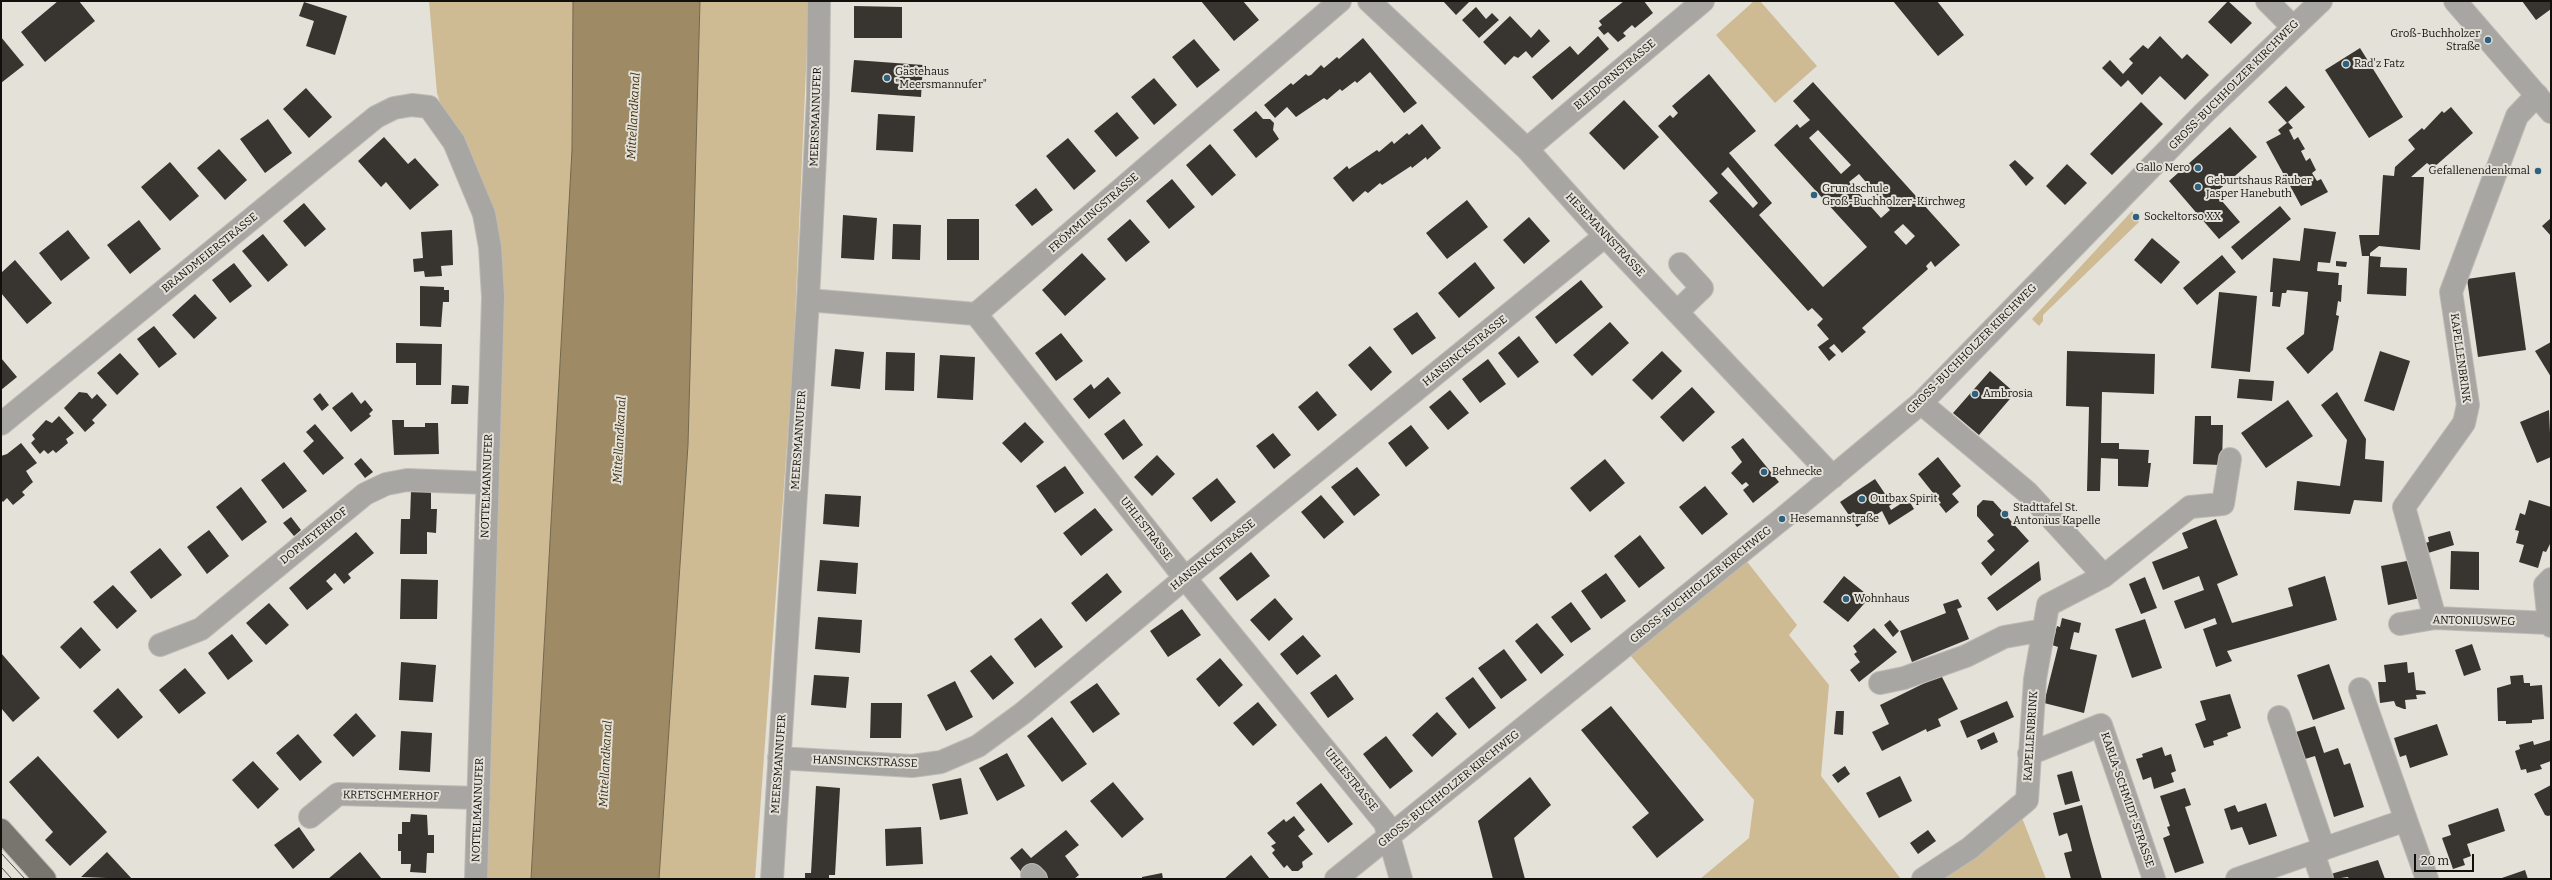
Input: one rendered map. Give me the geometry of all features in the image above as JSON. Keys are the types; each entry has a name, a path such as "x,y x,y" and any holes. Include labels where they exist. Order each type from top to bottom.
{"main road":[{"path":"1,830 45,879"}],"street":[{"name":"MEERSMANNUFER","path":"772,879 808,300 818,96 819,1"},
{"name":"FRÖMMLINGSTRASSE","path":"976,314 1340,1"},
{"name":"HESEMANNSTRASSE","path":"1369,1 1527,149 1606,236 1833,477"},
{"name":"BLEIDORNSTRASSE","path":"1527,149 1703,1"},
{"path":"2267,1 2292,26"},
{"name":"GROSS-BUCHHOLZER KIRCHWEG","path":"1336,879 1390,837 1833,477 1921,403 2204,113 2292,26 2320,1"},
{"path":"2455,1 2551,112"},
{"name":"KAPELLENBRINK","path":"2435,618 2404,508 2464,423 2468,405 2451,292 2517,116 2537,95"},
{"name":"BRANDMEIERSTRASSE","path":"1,424 376,118 394,108 412,105 430,107"},
{"name":"NOTTELMANNUFER","path":"430,107 454,142 484,214 490,247 493,296 476,879"},
{"name":"HANSINCKSTRASSE","path":"779,758 912,766 949,759 978,746 1023,713 1185,578 1606,236"},
{"path":"1677,312 1707,294 1680,264"},
{"path":"808,300 976,314"},
{"name":"UHLESTRASSE","path":"976,314 1185,578 1385,823 1401,879"},
{"path":"1921,403 2028,493 2104,576"},
{"name":"KAPELLENBRINK","path":"1923,879 1970,848 2027,800 2035,679 2048,605 2104,576 2190,507 2223,504 2230,459"},
{"name":"DOPMEYERHOF","path":"160,645 201,629 372,491 386,484 407,480 487,483"},
{"name":"ANTONIUSWEG","path":"2400,624 2435,618 2550,624 2545,585 2551,580"},
{"path":"1880,683 1904,678 1966,656 2004,637 2044,630"},
{"path":"2360,689 2427,879"},
{"path":"2279,717 2319,851 2322,879"},
{"name":"KARLA-SCHMIDT-STRASSE","path":"2029,754 2101,726 2154,879"},
{"name":"KRETSCHMERHOF","path":"310,816 338,794 479,798"},
{"path":"2237,879 2406,820"}],"shaded area":[{"path":"429,1 573,1 572,150 531,879 486,879 502,297 437,93"},
{"path":"700,1 809,1 793,363 755,879 659,879 688,445"},
{"path":"1754,1 1760,1 1817,66 1775,103 1716,35"},
{"path":"2132,211 2139,222 2043,315 2043,321 2039,326 2032,319"},
{"path":"1745,559 1797,625 1789,635 1829,685 1821,776 1901,879 1700,879 1749,838 1754,800 1630,655"},
{"path":"2015,800 2046,879 1910,879 1971,838"}],"water":[{"name":"Mittellandkanal","path":"573,1 700,1 688,445 659,879 531,879 572,150"}],"building":[{"path":"58,1 79,1 95,21 45,62 21,32"},
{"path":"1201,1 1243,1 1259,20 1234,41"},
{"path":"1443,1 1470,1 1456,15"},
{"path":"1624,1 1644,1 1653,13 1635,28 1632,25 1623,33 1626,36 1618,42 1608,32 1604,35 1598,28 1602,25 1599,21"},
{"path":"1893,1 1937,1 1964,35 1938,56"},
{"path":"2228,1 2252,23 2231,44 2208,22"},
{"path":"2522,1 2551,1 2551,9 2536,20"},
{"path":"304,2 347,16 335,55 306,46 314,21 299,16"},
{"path":"854,6 902,7 902,38 854,38"},
{"path":"1476,7 1486,19 1492,13 1499,20 1479,38 1462,20"},
{"path":"1510,16 1531,38 1539,29 1550,41 1532,58 1526,51 1518,58 1514,56 1505,65 1483,42"},
{"path":"1598,36 1609,49 1552,100 1532,77 1570,46 1578,55"},
{"path":"2160,36 2182,59 2187,54 2209,75 2185,100 2160,76 2142,95 2128,80 2121,87 2102,68 2110,60 2123,74 2133,63 2129,59 2143,45 2148,49"},
{"path":"1,37 24,65 1,83"},
{"path":"1363,38 1417,103 1404,113 1370,72 1357,83 1355,81 1342,91 1340,89 1327,100 1324,98 1296,117 1287,107 1275,118 1264,105 1291,83 1293,85 1306,74 1308,76 1311,75 1321,65 1324,68 1337,57 1339,59"},
{"path":"1194,39 1220,70 1197,88 1172,57"},
{"path":"2360,48 2403,117 2369,138 2325,70"},
{"name":"Gästehaus \"Meersmannufer\"","path":"854,60 923,65 921,97 851,92"},
{"path":"1709,74 1756,131 1729,153 1772,203 1759,215 1823,287 1867,247 1774,145 1797,124 1800,128 1810,120 1793,101 1813,82 1960,245 1935,267 1931,261 1926,266 1928,269 1862,328 1866,332 1842,353 1834,344 1829,348 1836,355 1829,361 1818,347 1829,339 1817,325 1823,319 1812,308 1808,311 1709,201 1718,193 1658,126 1670,115 1673,118 1678,113 1672,106","holes":["1818,130 1851,165 1841,174 1809,138","1728,167 1758,203 1753,208 1721,174","1859,174 1890,210 1881,218 1849,182","1903,224 1915,236 1906,245 1894,232"]},
{"path":"1154,78 1177,105 1154,125 1131,97"},
{"path":"2286,86 2305,107 2287,123 2268,102"},
{"path":"306,88 332,117 309,138 283,109"},
{"path":"1624,100 1659,137 1624,170 1589,133"},
{"path":"2141,102 2163,124 2112,175 2090,154"},
{"path":"2451,107 2473,133 2433,168 2427,163 2411,177 2424,177 2420,250 2379,246 2370,253 2370,256 2362,256 2359,235 2379,235 2383,175 2394,176 2395,167 2415,149 2408,140 2422,128 2424,130 2442,111 2444,113"},
{"path":"1256,111 1263,119 1270,119 1274,123 1273,130 1279,139 1256,158 1233,130"},
{"path":"1117,112 1139,138 1116,157 1094,131"},
{"path":"878,114 915,116 913,152 876,150"},
{"path":"268,119 292,153 265,173 240,139"},
{"path":"2288,122 2293,128 2289,130 2294,140 2298,137 2305,149 2301,151 2306,161 2310,158 2316,170 2312,173 2317,181 2321,179 2328,192 2301,206 2266,142 2281,134 2278,130"},
{"path":"1422,124 1441,148 1427,160 1426,157 1412,168 1411,166 1382,185 1380,183 1368,193 1365,191 1353,202 1333,178 1347,166 1349,169 1377,150 1379,152 1392,141 1394,144 1407,133 1409,135"},
{"name":"Geburtshaus Räuber Jasper Hanebuth","path":"2230,127 2257,157 2215,193 2240,222 2219,239 2169,181"},
{"path":"384,137 408,164 415,158 439,185 410,210 386,182 381,187 358,161"},
{"path":"1068,138 1096,171 1074,190 1046,156"},
{"path":"1210,144 1236,175 1212,196 1186,165"},
{"path":"219,149 247,180 225,200 197,168"},
{"path":"2015,160 2034,178 2026,186 2009,165"},
{"path":"170,162 199,196 170,221 141,187"},
{"path":"2067,164 2087,183 2065,205 2046,186"},
{"path":"1172,179 1195,207 1169,229 1146,201"},
{"path":"1036,188 1053,210 1032,226 1015,205"},
{"path":"1467,200 1488,227 1447,259 1426,233"},
{"path":"304,203 326,229 305,247 283,221"},
{"path":"2280,206 2291,219 2242,260 2231,247"},
{"path":"843,215 877,218 874,260 841,258"},
{"path":"1529,217 1550,241 1524,264 1503,240"},
{"path":"2551,218 2551,236 2542,226"},
{"path":"947,219 979,219 979,260 947,260"},
{"path":"1130,219 1150,242 1126,262 1107,239"},
{"path":"139,220 161,249 130,274 107,245"},
{"path":"893,224 921,225 920,260 892,259"},
{"path":"2304,228 2336,232 2330,263 2318,262 2317,271 2339,273 2338,285 2342,285 2341,302 2338,301 2336,315 2339,316 2333,350 2308,374 2286,348 2304,334 2308,292 2287,290 2286,293 2282,293 2280,307 2272,306 2273,292 2270,292 2273,258 2300,261"},
{"path":"68,230 90,258 61,281 39,253"},
{"path":"452,230 453,265 441,266 442,276 425,277 424,271 414,272 413,259 423,258 421,232"},
{"path":"263,234 288,265 268,282 242,251"},
{"path":"2152,238 2180,262 2161,284 2134,260"},
{"path":"1082,253 1106,279 1065,316 1042,290"},
{"path":"2222,255 2236,272 2197,305 2183,288"},
{"path":"2369,256 2381,257 2380,267 2407,268 2406,296 2367,294"},
{"path":"15,260 52,303 27,324 1,293 1,273"},
{"path":"2336,261 2347,262 2346,267 2336,266"},
{"path":"1475,262 1495,288 1459,318 1438,293"},
{"path":"234,263 252,286 230,303 212,280"},
{"path":"2515,272 2526,350 2478,357 2467,279"},
{"path":"1581,280 1603,307 1556,344 1535,317"},
{"path":"420,286 444,287 444,290 449,290 449,302 443,302 441,327 420,326"},
{"path":"2219,292 2257,296 2250,372 2211,368"},
{"path":"195,294 217,318 194,339 172,315"},
{"path":"1417,312 1436,338 1412,355 1393,329"},
{"path":"1610,322 1629,343 1592,376 1573,355"},
{"path":"154,326 177,354 159,368 137,339"},
{"path":"1061,333 1083,361 1056,381 1035,353"},
{"path":"1519,336 1539,362 1518,378 1498,353"},
{"path":"2551,342 2551,377 2535,351"},
{"path":"396,343 442,344 441,385 416,385 416,363 396,363"},
{"path":"1370,346 1392,372 1371,391 1348,365"},
{"path":"835,349 864,352 860,389 831,386"},
{"path":"1662,351 1682,371 1652,400 1632,380"},
{"path":"2067,351 2155,354 2154,394 2102,392 2101,443 2119,443 2119,449 2149,450 2148,463 2151,463 2148,487 2118,486 2118,459 2101,458 2100,491 2087,491 2089,407 2066,406"},
{"path":"2380,351 2410,361 2394,411 2364,401"},
{"path":"886,352 915,353 914,391 885,390"},
{"path":"120,353 139,374 117,395 97,373"},
{"path":"940,355 975,357 973,400 937,398"},
{"path":"1,358 17,377 1,390"},
{"path":"1488,359 1506,384 1480,403 1462,379"},
{"path":"1990,371 2015,393 1979,435 1953,413"},
{"path":"1108,377 1121,393 1089,419 1073,399 1091,384 1094,389"},
{"path":"2239,379 2274,381 2272,401 2237,398"},
{"path":"452,385 469,386 468,404 451,404"},
{"path":"1692,387 1715,412 1683,442 1660,417"},
{"path":"1450,390 1469,413 1448,430 1429,407"},
{"path":"1317,391 1337,415 1318,431 1298,407"},
{"path":"79,392 87,393 92,399 97,394 107,405 92,420 95,423 85,432 64,408"},
{"path":"352,392 361,404 365,400 373,410 369,414 371,416 351,432 332,408"},
{"path":"2337,392 2366,439 2365,459 2384,461 2382,502 2354,500 2350,514 2294,510 2297,481 2340,486 2347,440 2321,405"},
{"path":"320,393 329,405 322,411 313,399"},
{"path":"2288,400 2313,436 2266,468 2241,433"},
{"path":"2549,410 2551,457 2537,463 2520,422"},
{"path":"59,416 74,433 66,439 68,443 56,453 53,450 48,454 44,450 40,454 31,443 35,439 32,435 46,420 52,423"},
{"path":"2195,416 2211,416 2211,425 2223,425 2222,465 2193,464"},
{"path":"1124,419 1143,445 1123,460 1104,434"},
{"path":"392,420 404,420 404,427 425,427 425,423 438,423 439,454 394,455"},
{"path":"1025,422 1044,442 1021,463 1002,443"},
{"path":"315,424 344,458 323,475 303,451 314,441 306,432"},
{"path":"1411,425 1429,448 1406,467 1388,443"},
{"path":"1273,433 1291,455 1274,469 1256,446"},
{"path":"1743,438 1779,482 1753,503 1743,490 1749,485 1746,482 1742,485 1731,473 1742,462 1731,447"},
{"path":"21,443 37,463 26,471 33,482 22,492 25,495 13,505 7,498 3,502 1,500 1,456 7,454"},
{"path":"1157,455 1175,474 1152,496 1134,477"},
{"path":"1938,457 1961,486 1952,494 1959,502 1946,513 1939,504 1941,503 1918,474"},
{"path":"361,458 373,472 365,478 354,464"},
{"path":"1605,459 1625,483 1590,512 1570,488"},
{"path":"284,462 307,491 283,509 261,480"},
{"path":"1065,466 1084,493 1055,513 1036,486"},
{"path":"1357,467 1380,495 1354,516 1331,487"},
{"path":"1217,478 1236,502 1211,522 1192,498"},
{"path":"1875,479 1892,504 1889,506 1891,510 1908,499 1914,509 1889,525 1882,511 1857,527 1840,502"},
{"path":"1705,486 1728,514 1702,535 1679,507"},
{"path":"241,487 267,522 242,541 216,507"},
{"path":"411,491 431,492 431,509 437,509 436,533 427,532 427,554 400,554 401,519 410,519"},
{"path":"825,494 861,496 859,527 823,524"},
{"path":"1321,495 1344,522 1324,539 1301,512"},
{"path":"1983,500 1993,501 2029,541 1991,576 1981,563 1995,550 1987,541 1994,535 1977,516 1977,506"},
{"path":"2529,500 2551,507 2551,542 2546,552 2543,551 2538,568 2519,562 2524,545 2516,543 2519,531 2515,530 2520,513 2525,515"},
{"path":"1095,508 1113,530 1081,556 1063,533"},
{"path":"291,517 301,530 294,536 283,523"},
{"path":"2216,519 2238,575 2217,584 2232,623 2293,606 2288,588 2325,576 2337,620 2227,651 2232,661 2216,667 2203,629 2217,624 2215,618 2185,629 2174,601 2204,590 2199,576 2163,590 2152,562 2188,548 2182,533"},
{"path":"209,530 229,556 207,574 187,547"},
{"path":"2450,531 2454,545 2428,553 2425,543 2429,542 2428,537"},
{"path":"356,532 374,553 348,574 351,578 344,584 335,573 326,581 333,589 307,610 289,588"},
{"path":"1640,535 1665,568 1639,588 1614,556"},
{"path":"160,548 182,575 151,599 130,572"},
{"path":"2451,551 2479,552 2479,590 2450,589"},
{"path":"1251,552 1270,576 1237,601 1219,578"},
{"path":"820,560 858,563 856,594 817,591"},
{"path":"2412,560 2420,598 2388,605 2381,566"},
{"path":"2039,561 2041,580 1997,611 1987,598"},
{"path":"1107,573 1122,592 1086,622 1071,603"},
{"path":"1606,573 1626,601 1601,619 1581,591"},
{"name":"Wohnhaus","path":"1844,576 1870,597 1848,622 1823,602"},
{"path":"2145,577 2157,608 2141,614 2129,584"},
{"path":"401,579 438,580 437,619 400,619"},
{"path":"113,585 137,611 117,629 93,602"},
{"path":"1275,598 1293,619 1269,641 1250,620"},
{"path":"1958,599 1962,607 1957,609 1969,639 1912,662 1900,631 1946,613 1943,604"},
{"path":"1571,602 1591,629 1571,643 1551,617"},
{"path":"269,603 289,625 266,645 246,623"},
{"path":"1182,609 1201,635 1168,657 1150,631"},
{"path":"818,617 862,620 860,653 815,649"},
{"path":"1041,618 1063,647 1035,668 1014,639"},
{"path":"2062,618 2081,623 2079,633 2074,632 2070,649 2097,655 2084,713 2044,703 2058,647 2052,645 2057,626 2060,627"},
{"path":"2145,619 2162,668 2132,678 2115,629"},
{"path":"1890,620 1899,631 1893,637 1884,625"},
{"path":"1537,623 1564,655 1541,674 1515,641"},
{"path":"81,627 101,650 80,669 60,647"},
{"path":"1874,628 1897,652 1859,682 1850,670 1860,662 1854,654 1857,652 1853,646"},
{"path":"232,634 253,661 228,680 208,653"},
{"path":"1303,635 1321,656 1297,675 1280,654"},
{"path":"2472,644 2481,670 2464,676 2455,650"},
{"path":"1504,649 1527,680 1501,699 1478,668"},
{"path":"1,653 40,698 13,722 1,708"},
{"path":"991,655 1014,683 993,700 970,671"},
{"path":"1220,658 1243,685 1219,707 1196,679"},
{"path":"401,662 436,665 433,702 399,700"},
{"path":"2407,662 2408,673 2414,672 2416,690 2425,691 2426,694 2416,695 2417,699 2405,700 2406,709 2396,706 2394,701 2380,703 2378,682 2386,682 2384,665"},
{"path":"2329,664 2345,709 2313,720 2297,675"},
{"path":"185,668 206,693 179,714 159,690"},
{"path":"1336,674 1354,699 1328,718 1310,693"},
{"path":"814,675 849,677 846,708 811,705"},
{"path":"1941,675 1958,709 1938,719 1941,726 1927,732 1926,729 1882,751 1872,732 1889,724 1880,705"},
{"path":"2523,675 2524,683 2530,683 2530,686 2542,685 2544,719 2532,720 2532,723 2506,724 2506,721 2498,721 2497,688 2511,684 2510,676"},
{"path":"1473,677 1496,708 1469,729 1445,698"},
{"path":"955,681 973,717 946,731 927,695"},
{"path":"1097,683 1120,714 1093,733 1070,702"},
{"path":"118,688 143,717 118,739 93,711"},
{"path":"2230,694 2241,728 2227,733 2228,736 2213,741 2214,745 2204,748 2195,724 2206,720 2200,701"},
{"path":"2007,701 2014,717 1967,738 1960,721"},
{"path":"1258,702 1277,725 1253,746 1233,723"},
{"path":"871,703 902,703 901,738 870,738"},
{"path":"1611,706 1704,820 1657,858 1632,827 1649,813 1581,730"},
{"path":"1836,711 1844,711 1843,735 1834,734"},
{"path":"1437,712 1457,734 1432,757 1412,735"},
{"path":"356,713 376,736 353,757 333,735"},
{"path":"1052,717 1087,764 1062,782 1027,736"},
{"path":"2437,724 2448,755 2410,768 2406,755 2400,757 2394,738"},
{"path":"2315,726 2324,753 2338,748 2344,765 2350,763 2364,807 2334,817 2315,756 2305,759 2296,732"},
{"path":"401,731 432,733 430,772 399,770"},
{"path":"1994,732 1998,742 1981,750 1977,740"},
{"path":"298,734 322,762 300,781 276,753"},
{"path":"1386,736 1413,771 1390,789 1363,754"},
{"path":"2551,740 2551,761 2540,765 2542,769 2527,773 2526,769 2521,770 2515,751 2520,749 2519,745 2533,741 2534,745"},
{"path":"2162,747 2165,756 2171,754 2176,771 2171,773 2174,782 2154,789 2151,777 2143,780 2136,759 2143,757 2142,754"},
{"path":"1007,753 1025,786 997,801 979,768"},
{"path":"38,756 107,832 70,866 45,840 53,832 9,782"},
{"path":"253,761 279,789 258,809 232,780"},
{"path":"1845,766 1850,774 1838,783 1832,775"},
{"path":"2072,771 2080,801 2065,805 2057,775"},
{"path":"1900,776 1912,801 1879,818 1866,793"},
{"path":"1530,777 1551,805 1514,838 1525,879 1493,879 1478,821"},
{"path":"961,778 968,814 940,820 932,784"},
{"path":"1113,782 1144,819 1122,838 1090,801"},
{"path":"1321,783 1353,824 1328,843 1296,803"},
{"path":"2551,785 2551,815 2548,816 2545,815 2534,794"},
{"path":"816,786 840,788 835,875 829,875 829,879 805,879 805,873 811,873"},
{"path":"2185,788 2191,805 2185,807 2204,863 2175,873 2163,838 2170,835 2167,827 2170,826 2160,796"},
{"path":"2266,803 2277,836 2249,845 2242,827 2231,830 2224,809 2235,805 2238,812"},
{"path":"2082,805 2102,879 2071,879 2064,853 2072,851 2070,842 2067,833 2059,836 2053,813"},
{"path":"2498,808 2505,831 2467,844 2471,856 2463,859 2465,865 2453,869 2442,838 2451,835 2448,825"},
{"path":"411,814 427,815 428,835 434,835 434,853 427,853 426,873 410,872 411,864 401,864 401,851 398,851 398,834 402,834 402,822 410,822"},
{"path":"1294,816 1305,830 1298,836 1313,854 1302,862 1303,867 1298,871 1292,871 1287,865 1284,868 1272,853 1275,850 1271,846 1276,843 1267,833 1284,819 1286,822"},
{"path":"299,827 315,850 293,869 274,845"},
{"path":"921,827 923,864 886,866 885,829"},
{"path":"1066,830 1079,845 1065,856 1079,875 1074,879 1045,879 1033,864 1022,873 1010,858 1022,848 1031,858"},
{"path":"1928,830 1936,841 1918,854 1910,843"},
{"path":"107,852 132,879 81,877"},
{"path":"360,852 381,878 328,879"},
{"path":"1251,855 1270,879 1224,879"},
{"path":"2378,860 2385,879 2349,879 2348,877 2333,879 2331,874"},
{"path":"2525,870 2528,879 2499,879"},
{"path":"1162,873 1163,879 1142,879 1142,877"}],"tram line":[{"path":"1,853 25,879"},
{"path":"1,867 12,879"}],"place":[{"name":"Groß-Buchholzer Straße","path":"2488,40"},
{"name":"Rad'z Fatz","path":"2346,64"},
{"name":"Gästehaus \"Meersmannufer\"","path":"887,78"},
{"name":"Gallo Nero","path":"2198,168"},
{"name":"Gefallenendenkmal","path":"2538,171"},
{"name":"Geburtshaus Räuber Jasper Hanebuth","path":"2198,187"},
{"name":"Grundschule Groß-Buchholzer-Kirchweg","path":"1814,195"},
{"name":"Sockeltorso XX","path":"2136,217"},
{"name":"Ambrosia","path":"1975,394"},
{"name":"Behnecke","path":"1764,472"},
{"name":"Outbax Spirit","path":"1862,499"},
{"name":"Stadttafel St. Antonius Kapelle","path":"2005,514"},
{"name":"Hesemannstraße","path":"1782,519"},
{"name":"Wohnhaus","path":"1846,599"}]}
